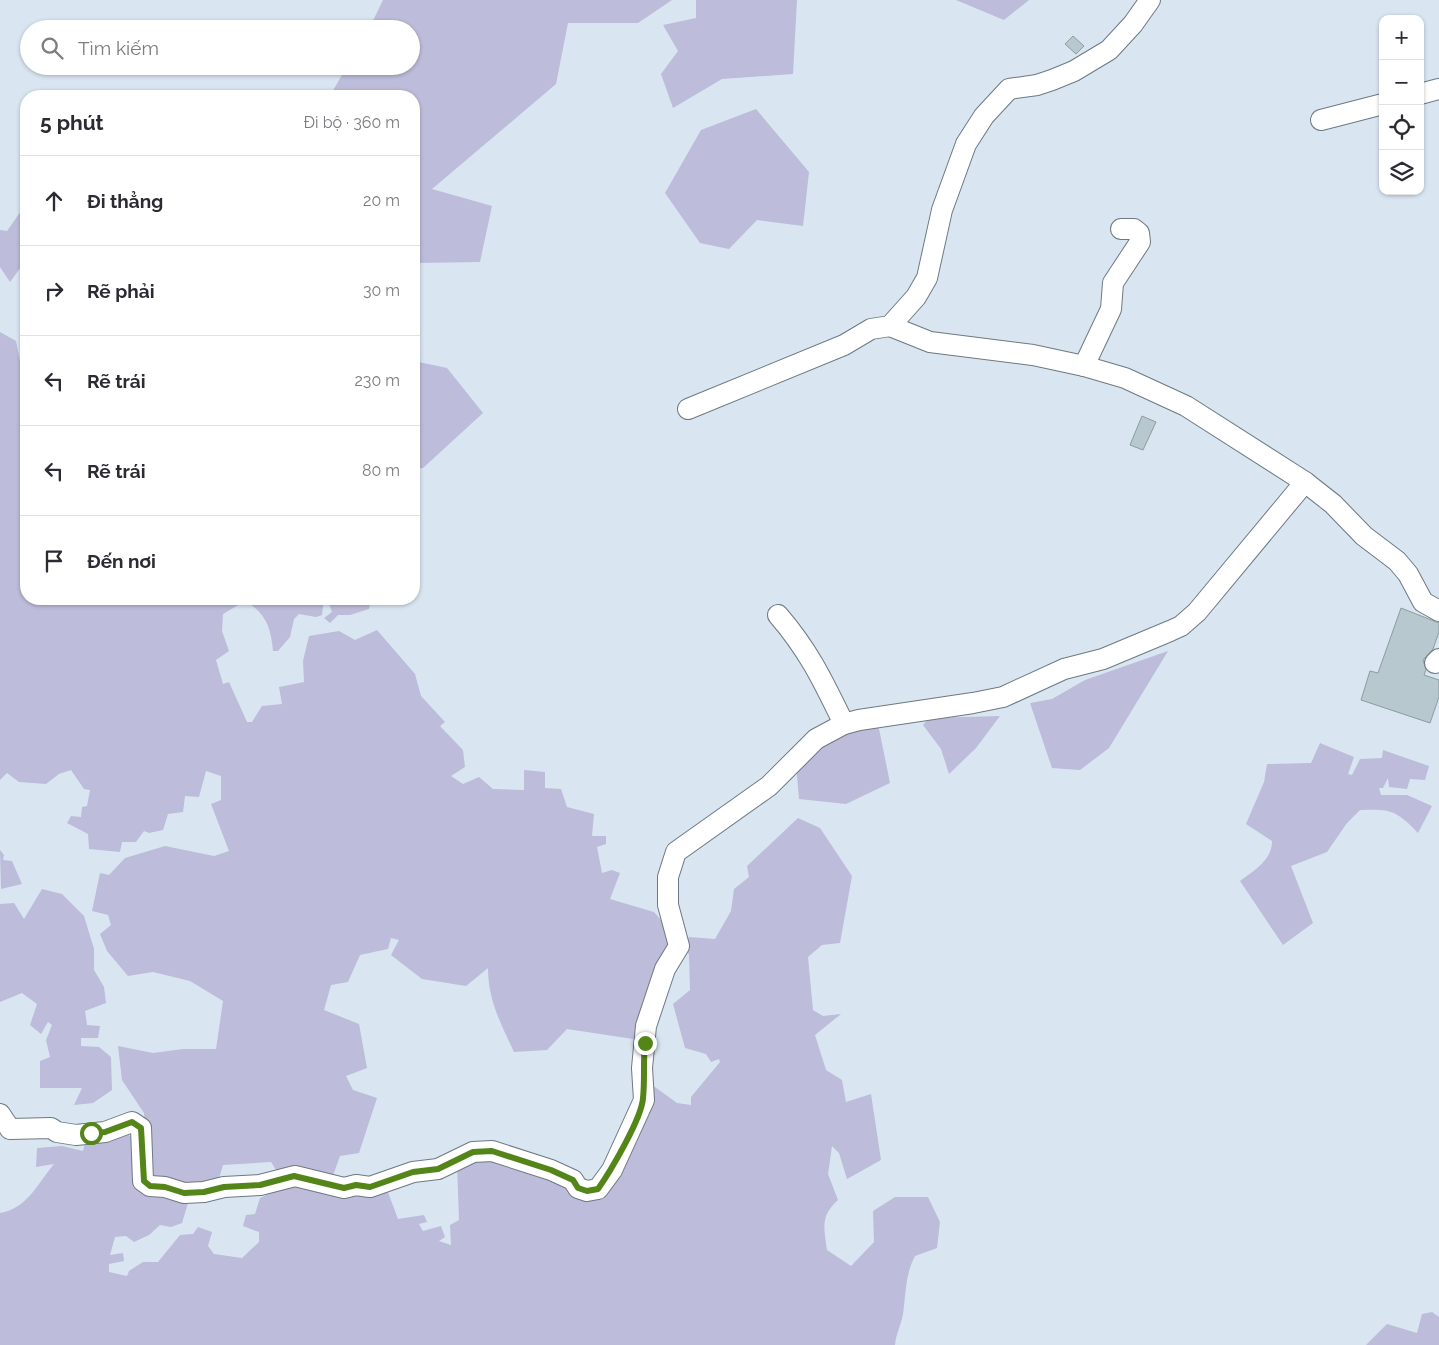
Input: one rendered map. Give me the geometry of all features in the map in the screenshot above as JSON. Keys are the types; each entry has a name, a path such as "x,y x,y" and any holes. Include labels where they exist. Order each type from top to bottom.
{"street":[{"path":"890,326 916,297 924,283 942,210 966,144 984,116 1009,89 1037,85 1052,80 1074,71 1109,50 1133,24 1150,0"},
{"path":"1424,93 1439,89"},
{"path":"1322,120 1379,105"},
{"path":"1084,366 1110,309 1113,283 1140,242 1139,233 1134,229 1121,229"},
{"path":"688,409 844,345 870,329 890,326 915,337 942,344 1033,356 1084,366 1124,378 1186,406 1305,482 1333,504 1364,536 1397,561 1408,574 1423,602 1439,611"},
{"path":"0,1114 10,1128 51,1128 58,1132 76,1134 105,1132 132,1122 141,1128 144,1181 150,1186 165,1187 184,1193 204,1192 224,1187 260,1185 294,1176 344,1188 356,1185 370,1187 413,1172 438,1169 473,1152 492,1151 551,1170 573,1180 578,1188 587,1191 598,1189 612,1170 644,1100 642,1068 646,1026 660,989 665,969 679,946 668,905 668,877 676,852 769,786 816,739 844,724 1003,697 1064,669 1103,659 1181,626 1197,612 1305,482"},
{"path":"778,615 801,641 844,724"}],"shaded area":[{"path":"383,0 672,0 638,23 568,23 556,84 432,189 492,206 480,262 420,263 420,90 333,90 342,75 420,75 420,20 373,20"},
{"path":"696,0 797,0 793,74 722,79 673,108 661,74 678,51 663,25 696,18"},
{"path":"956,0 1029,0 1004,20"},
{"path":"756,109 809,172 803,226 757,220 729,249 700,243 665,193 701,130"},
{"path":"20,212 20,268 10,282 0,267 0,230 7,231"},
{"path":"0,332 16,341 20,361 20,605 238,605 223,614 222,631 229,651 216,660 223,684 229,682 247,722 252,722 262,706 282,704 279,687 304,682 303,661 309,636 339,631 355,640 377,630 415,674 421,696 445,722 440,726 463,750 465,767 451,776 463,784 479,777 493,789 524,790 524,770 545,772 545,788 561,789 567,807 594,814 592,836 606,836 606,844 597,847 602,873 612,870 620,873 610,899 654,912 667,927 670,949 633,1039 567,1029 547,1050 514,1052 500,1022 493,1001 488,968 466,986 422,979 391,955 399,940 391,938 388,949 360,955 348,982 331,985 324,1010 359,1024 367,1068 346,1076 353,1090 377,1098 359,1153 340,1156 331,1181 278,1173 271,1162 223,1165 217,1185 147,1180 144,1113 122,1080 118,1046 153,1053 183,1049 216,1049 223,1001 190,981 153,972 128,976 107,951 100,934 111,925 108,915 92,911 100,873 109,875 125,858 165,846 214,856 229,851 211,804 221,800 221,776 206,771 199,797 185,796 183,812 168,814 163,830 149,833 144,831 136,842 122,842 120,852 89,849 88,834 67,823 71,816 81,817 82,807 87,806 90,790 84,789 71,770 59,774 46,784 19,782 7,773 0,780"},
{"path":"420,362 447,368 483,413 423,468 420,468"},
{"path":"251,605 323,605 322,615 316,617 299,614 294,619 290,637 278,651 273,651 269,628 263,616"},
{"path":"329,605 370,605 369,609 350,615 338,615 330,623 324,618 332,612"},
{"path":"1168,651 1109,748 1080,770 1052,768 1030,703 1052,699 1085,680"},
{"path":"1000,716 976,748 949,774 941,749 923,725 929,718"},
{"path":"878,724 890,783 846,804 799,799 796,763 836,734"},
{"path":"1320,743 1354,757 1348,774 1352,775 1360,759 1382,758 1383,750 1429,766 1425,780 1410,779 1407,789 1389,787 1388,778 1383,788 1379,788 1381,795 1407,795 1432,806 1418,833 1392,812 1360,810 1347,823 1327,852 1291,866 1313,923 1283,945 1240,881 1257,869 1266,859 1272,841 1246,824 1264,782 1267,764 1311,763"},
{"path":"798,818 820,828 852,876 840,943 822,945 808,957 813,1010 823,1016 841,1014 815,1035 826,1070 842,1080 846,1102 871,1094 881,1160 847,1179 839,1153 832,1146 828,1174 838,1200 828,1211 826,1217 824,1229 827,1250 851,1266 874,1242 873,1211 895,1197 928,1197 940,1222 937,1248 915,1256 912,1263 908,1277 903,1314 895,1345 0,1345 0,1213 9,1211 25,1201 54,1164 36,1167 37,1148 62,1146 83,1151 86,1139 124,1129 138,1146 139,1184 164,1192 188,1203 182,1223 171,1227 160,1225 149,1235 134,1242 126,1236 115,1237 110,1255 123,1253 124,1261 109,1264 109,1272 127,1276 129,1271 143,1262 158,1262 180,1235 193,1234 198,1227 212,1232 208,1246 214,1254 242,1258 259,1242 259,1232 243,1226 246,1215 255,1214 260,1198 282,1188 303,1186 386,1187 398,1219 424,1215 427,1222 419,1224 423,1231 441,1226 445,1237 439,1241 451,1245 450,1225 459,1220 457,1164 492,1157 589,1196 648,1082 677,1103 691,1105 691,1097 720,1062 719,1059 711,1062 706,1054 685,1048 673,1004 690,990 689,955 684,944 689,937 715,939 731,911 734,889 749,877 747,866"},
{"path":"0,850 4,855 3,860 12,861 22,884 1,889"},
{"path":"42,889 62,894 84,916 94,949 94,970 104,987 106,1003 85,1011 87,1025 100,1026 98,1038 81,1038 81,1046 99,1047 111,1057 112,1090 93,1103 74,1105 82,1088 40,1088 40,1061 50,1057 46,1040 52,1025 48,1022 41,1034 30,1025 37,1004 22,993 0,1002 0,904 14,903 24,919"},
{"path":"1432,1312 1439,1317 1439,1345 1366,1345 1387,1324 1417,1333 1422,1314"}],"building":[{"path":"1073,36 1084,46 1076,54 1065,44"},
{"path":"1142,416 1156,422 1143,450 1130,445"},
{"path":"1401,608 1439,623 1439,632 1433,649 1423,660 1426,670 1424,675 1439,680 1439,697 1430,723 1361,700 1370,671 1378,673"}],"route":[{"path":"91,1133 105,1132 132,1122 141,1128 141,1159 144,1181 150,1186 165,1187 184,1193 204,1192 224,1187 260,1185 294,1176 344,1188 356,1185 370,1187 413,1172 438,1169 473,1152 492,1151 551,1170 562,1177 573,1180 578,1188 587,1191 598,1189 612,1170 644,1100 642,1068 645,1043"}]}
